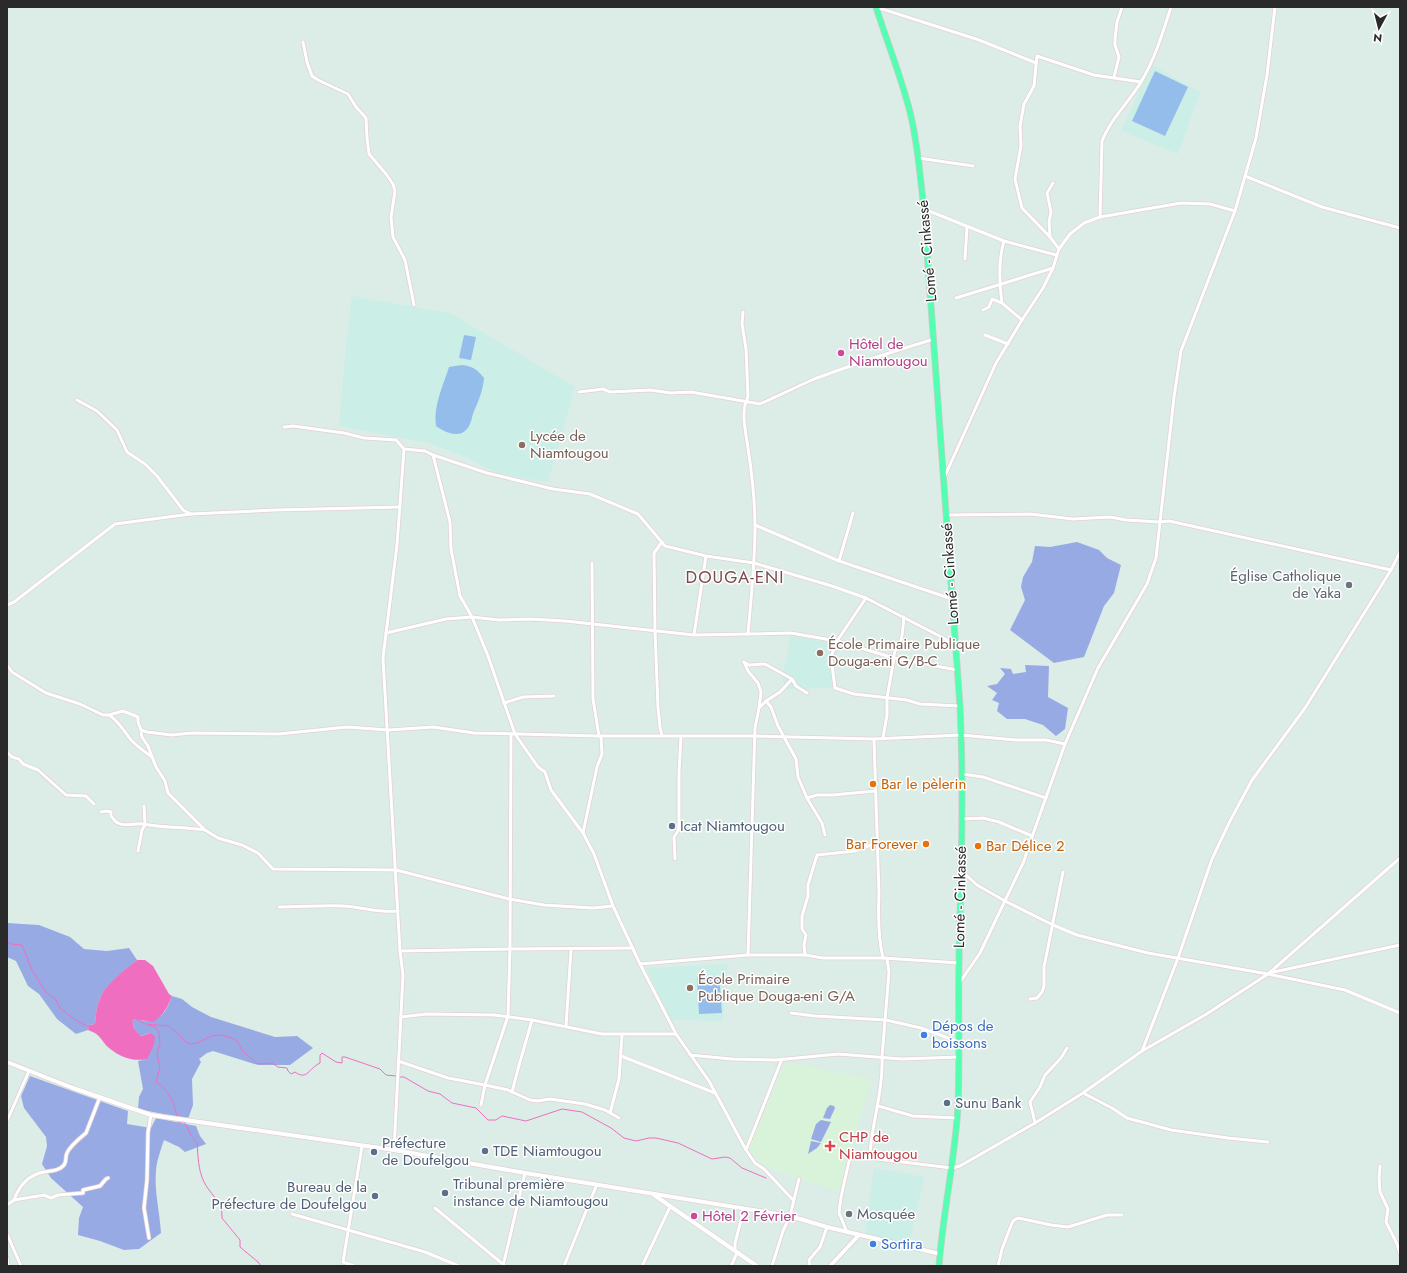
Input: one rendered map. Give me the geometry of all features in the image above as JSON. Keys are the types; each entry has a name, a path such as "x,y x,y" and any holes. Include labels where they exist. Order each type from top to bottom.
{"highway":[{"name":"Lomé - Cinkassé","path":"876,7 907,101 918,158 924,209 934,339 960,706 962,871 957,1118 939,1266"}],"main road":[{"path":"7,1062 73,1088 151,1114 394,1150 644,1192 654,1195 790,1216 827,1227 940,1254"},
{"path":"654,1195 757,1266"},
{"path":"830,1266 859,1235"}],"street":[{"path":"876,7 972,38 1036,63"},
{"path":"1114,77 1119,57 1115,45 1115,39 1117,22 1122,7"},
{"path":"1100,217 1102,141 1106,130 1119,110 1141,82 1156,52 1171,7"},
{"path":"960,983 980,953 1024,861 1065,744 1098,668 1150,577 1156,558 1174,397 1182,351 1235,211 1256,138 1267,75 1275,7"},
{"path":"304,42 309,70 312,76 348,94 356,107 366,118 369,154 386,174 393,184 395,191 391,217 393,237 405,260 414,305"},
{"path":"1059,249 1050,237 1022,208 1015,179 1021,146 1020,126 1024,104 1034,86 1037,56 1094,75 1141,82"},
{"path":"918,158 973,166"},
{"path":"1245,176 1322,206 1400,228"},
{"path":"1050,237 1050,212 1047,193 1053,183"},
{"path":"944,480 996,363 1043,288 1053,268 1059,249 1070,234 1084,223 1100,217 1181,203 1210,204 1235,211"},
{"path":"924,209 1004,241 1056,256"},
{"path":"965,259 967,227"},
{"path":"1002,303 999,284 1001,252 1004,241"},
{"path":"956,298 1053,268"},
{"path":"984,310 989,307 992,299 1002,303 1022,320"},
{"path":"743,312 742,324 746,349 748,397 744,416 750,461 755,525 754,563 748,634"},
{"path":"984,335 1008,344"},
{"path":"579,392 603,389 610,392 650,390 671,393 691,392 746,402 763,403 814,379 870,359 934,339"},
{"path":"77,400 97,411 116,430 127,452 145,464 157,476 183,510 192,514"},
{"path":"284,427 293,426 344,433 364,438 396,440 404,449 425,451 433,456 487,473 553,489 590,494 638,514 665,546 706,556 754,563 832,586 866,598 955,644"},
{"path":"394,1150 403,975 400,951 384,658 397,545 404,449"},
{"path":"433,456 450,522 451,549 460,596 472,617 488,656 513,734 508,1016 485,1085 481,1105"},
{"path":"7,605 14,602 115,524 192,514 275,510 400,507"},
{"path":"839,560 853,513"},
{"path":"946,515 1030,514 1073,519 1110,517 1126,520 1169,522 1391,570"},
{"path":"755,525 839,560 952,599"},
{"path":"662,542 654,552 658,708 662,736"},
{"path":"1142,1051 1178,958 1212,859 1230,821 1252,780 1305,708 1391,570 1400,552"},
{"path":"694,635 706,556"},
{"path":"583,833 585,831 594,780 602,754 593,699 592,563"},
{"path":"866,598 837,642 831,657 835,688 854,694 907,700 920,704 960,706"},
{"path":"386,633 446,619 472,617 499,620 530,619 565,621 694,635 791,633 837,642 894,658 958,670"},
{"path":"883,738 887,698 895,649 900,643 904,617"},
{"path":"748,955 754,736 761,692 758,683 748,672 744,662 749,665 765,664 792,679 796,686 807,693"},
{"path":"7,665 12,672 46,693 80,704 103,715 123,711 138,716 138,722 141,730 172,735 192,733 279,734 346,727 388,730 433,727 474,733 600,736 754,736 874,739 961,735 1016,740 1046,740 1065,744"},
{"path":"759,708 766,701 780,692 792,679"},
{"path":"504,703 523,697 554,696"},
{"path":"766,701 771,707 774,719 796,759 798,777 807,798 822,823 825,835"},
{"path":"109,715 116,719 132,740 152,757"},
{"path":"141,733 156,767 165,780 168,793 205,830 218,838 242,845 258,853 273,869 396,870 509,899 544,905 593,908 613,906"},
{"path":"513,734 538,767 545,772 551,790 583,833 594,854 613,906 640,964 676,1034 709,1081 746,1150 755,1163 764,1169 793,1200"},
{"path":"675,858 674,837 680,826 679,773 681,736"},
{"path":"870,1156 882,1069 889,972 880,943 878,918 879,894 876,842 874,739"},
{"path":"7,752 12,757 19,759 23,764 38,770 66,795 86,796 94,804"},
{"path":"962,774 983,777 1046,798"},
{"path":"807,798 817,795 875,791"},
{"path":"138,851 142,830 145,825 144,806"},
{"path":"101,812 111,812 111,816 117,823 128,826 142,824 205,830"},
{"path":"961,819 983,818 999,822 1032,836"},
{"path":"805,955 804,945 806,935 802,929 802,916 808,896 808,885 817,855 855,851 876,842"},
{"path":"847,1232 840,1213 841,1197 850,1157 854,1155 870,1156 869,1158 952,1168 960,1166 1035,1123 1083,1093 1142,1051 1204,1015 1268,974 1400,858"},
{"path":"962,871 977,885 1005,901 1053,926 1077,935 1148,953 1268,974 1345,990 1400,1013"},
{"path":"1030,999 1037,998 1042,992 1044,986 1044,967 1063,872"},
{"path":"279,907 330,905 380,912 398,912"},
{"path":"1268,974 1400,945"},
{"path":"400,951 510,949 571,950 633,948"},
{"path":"566,1026 571,950"},
{"path":"640,964 748,955 805,955 822,958 885,958 959,963"},
{"path":"791,1013 815,1016 886,1020 921,1028 959,1042"},
{"path":"401,1017 427,1014 508,1016 602,1034 676,1034"},
{"path":"512,1092 532,1020"},
{"path":"610,1113 619,1079 622,1035"},
{"path":"1035,1123 1030,1102 1040,1087 1045,1075 1061,1058 1067,1048"},
{"path":"690,1055 732,1059 782,1059 838,1054 902,1059 959,1057"},
{"path":"621,1056 715,1093"},
{"path":"746,1150 782,1059"},
{"path":"398,1061 448,1078 508,1090 530,1100 537,1101 550,1099 585,1104 619,1118"},
{"path":"7,1121 29,1071"},
{"path":"1083,1093 1112,1108 1127,1118 1171,1130 1268,1142"},
{"path":"14,1200 20,1186 28,1180 42,1172 55,1170 64,1165 67,1154 78,1140 86,1133 100,1097"},
{"path":"878,1106 913,1116 957,1118"},
{"path":"149,1238 144,1208 147,1180 148,1132 151,1114"},
{"path":"354,1266 342,1262 349,1230 362,1146"},
{"path":"1380,1166 1380,1192 1388,1209 1386,1222 1397,1244 1400,1254"},
{"path":"435,1208 504,1266 525,1173"},
{"path":"7,1205 14,1200 44,1195 51,1198 58,1195 83,1193 83,1190 100,1186 108,1178"},
{"path":"772,1266 783,1231 790,1216 799,1178"},
{"path":"564,1266 597,1184"},
{"path":"642,1266 670,1207"},
{"path":"731,1266 736,1252 735,1243 744,1209"},
{"path":"292,1214 425,1252 459,1266"},
{"path":"998,1266 1012,1223 1018,1218 1068,1227 1106,1215 1122,1215"},
{"path":"810,1266 809,1260 820,1247 827,1227"},
{"path":"7,1234 20,1266"},
{"path":"7,1258 8,1266"}],"shaded area":[{"path":"1152,65 1200,92 1178,154 1121,131"},
{"path":"1155,71 1188,87 1165,136 1132,121"},
{"name":"Lycée de Niamtougou","path":"352,296 450,313 575,387 548,482 498,474 466,457 425,442 339,426"},
{"path":"464,335 476,337 471,360 459,358"},
{"path":"462,365 474,368 479,372 484,378 483,387 470,425 460,434 452,434 436,426 435,419 437,404 449,367"},
{"path":"1077,542 1099,550 1107,558 1121,565 1114,593 1104,606 1084,657 1054,663 1010,630 1025,600 1021,587 1023,577 1032,562 1035,546 1050,547"},
{"path":"791,635 840,645 834,661 832,688 786,689 782,678"},
{"path":"1025,665 1049,666 1048,697 1068,708 1065,729 1056,736 1043,725 1025,719 1007,719 997,711 999,703 992,700 997,693 987,686 997,684 1005,674 1000,668 1011,669 1013,674 1026,672"},
{"path":"7,923 39,925 70,937 84,949 107,951 129,948 137,960 106,988 98,1005 95,1024 89,1025 88,1030 76,1034 57,1019 39,994 28,986 16,961 7,957"},
{"path":"137,960 145,960 153,966 169,994 172,996 165,1011 153,1022 133,1019 136,1031 141,1036 151,1033 155,1037 154,1045 147,1059 142,1060 127,1058 118,1054 109,1048 93,1032 88,1030 89,1025 95,1024 96,1011 106,988"},
{"name":"École Primaire Publique Douga-eni G/A","path":"728,964 723,1021 671,1020 646,968"},
{"path":"719,976 722,1013 699,1014 697,977"},
{"path":"172,996 182,999 192,1007 211,1017 275,1037 297,1036 313,1048 290,1065 258,1065 213,1051 207,1053 199,1059 201,1062 192,1079 193,1105 188,1119 138,1109 139,1097 143,1089 138,1061 147,1059 151,1033 140,1036 134,1028 133,1019 147,1021 158,1018 164,1013"},
{"path":"785,1062 871,1079 840,1191 795,1178 759,1163 749,1148"},
{"path":"30,1076 128,1111 127,1124 151,1128 156,1118 196,1126 200,1136 206,1144 185,1152 179,1147 164,1140 156,1170 156,1194 161,1233 139,1249 124,1250 78,1235 79,1218 83,1207 51,1178 42,1164 47,1146 46,1137 24,1108 21,1096"},
{"path":"830,1105 834,1106 835,1108 830,1119 823,1118 827,1108"},
{"path":"821,1120 831,1122 821,1142 811,1139 816,1124"},
{"path":"811,1141 821,1143 817,1148 808,1154"},
{"path":"874,1168 924,1177 909,1245 865,1235"}],"waterway":[{"path":"7,942 22,945 32,970 45,991 56,1000 60,1008 77,1021 89,1027"},
{"path":"136,1019 145,1024 169,1026 190,1044 218,1035 232,1038 237,1041 242,1050 256,1063 272,1063 278,1067 287,1068 291,1074 295,1072 302,1075 308,1073 320,1063 320,1055 322,1053 336,1062 342,1063 342,1057 345,1057 380,1069 386,1075 396,1076"},
{"path":"148,1025 155,1027 159,1032 160,1044 157,1054 160,1067 156,1082 168,1093 177,1117"},
{"path":"399,1077 404,1077 428,1091 440,1094 452,1103 476,1108 488,1120 496,1120 502,1116 526,1121 562,1109 582,1112 611,1128 624,1138 636,1141 656,1138 678,1143 712,1159 725,1157 730,1158 742,1168 766,1178"},
{"path":"177,1120 178,1122 184,1122 191,1135 197,1142 202,1177 221,1207 222,1218 240,1240 240,1247 261,1266"}],"place":[{"name":"Hôtel de Niamtougou","path":"841,353"},
{"name":"Lycée de Niamtougou","path":"522,445"},
{"name":"Église Catholique de Yaka","path":"1349,585"},
{"name":"École Primaire Publique Douga-eni G/B-C","path":"820,653"},
{"name":"Bar le pèlerin","path":"873,784"},
{"name":"Icat Niamtougou","path":"672,826"},
{"name":"Bar Forever","path":"926,844"},
{"name":"Bar Délice 2","path":"978,846"},
{"name":"École Primaire Publique Douga-eni G/A","path":"690,988"},
{"name":"Dépos de boissons","path":"924,1035"},
{"name":"Sunu Bank","path":"947,1103"},
{"name":"CHP de Niamtougou","path":"830,1146"},
{"name":"TDE Niamtougou","path":"485,1151"},
{"name":"Préfecture de Doufelgou","path":"374,1152"},
{"name":"Tribunal première instance de Niamtougou","path":"445,1193"},
{"name":"Bureau de la Préfecture de Doufelgou","path":"375,1196"},
{"name":"Mosquée","path":"849,1214"},
{"name":"Hôtel 2 Février","path":"694,1216"},
{"name":"Sortira","path":"873,1244"}],"district":[{"name":"DOUGA-ENI","path":"735,577"}]}
